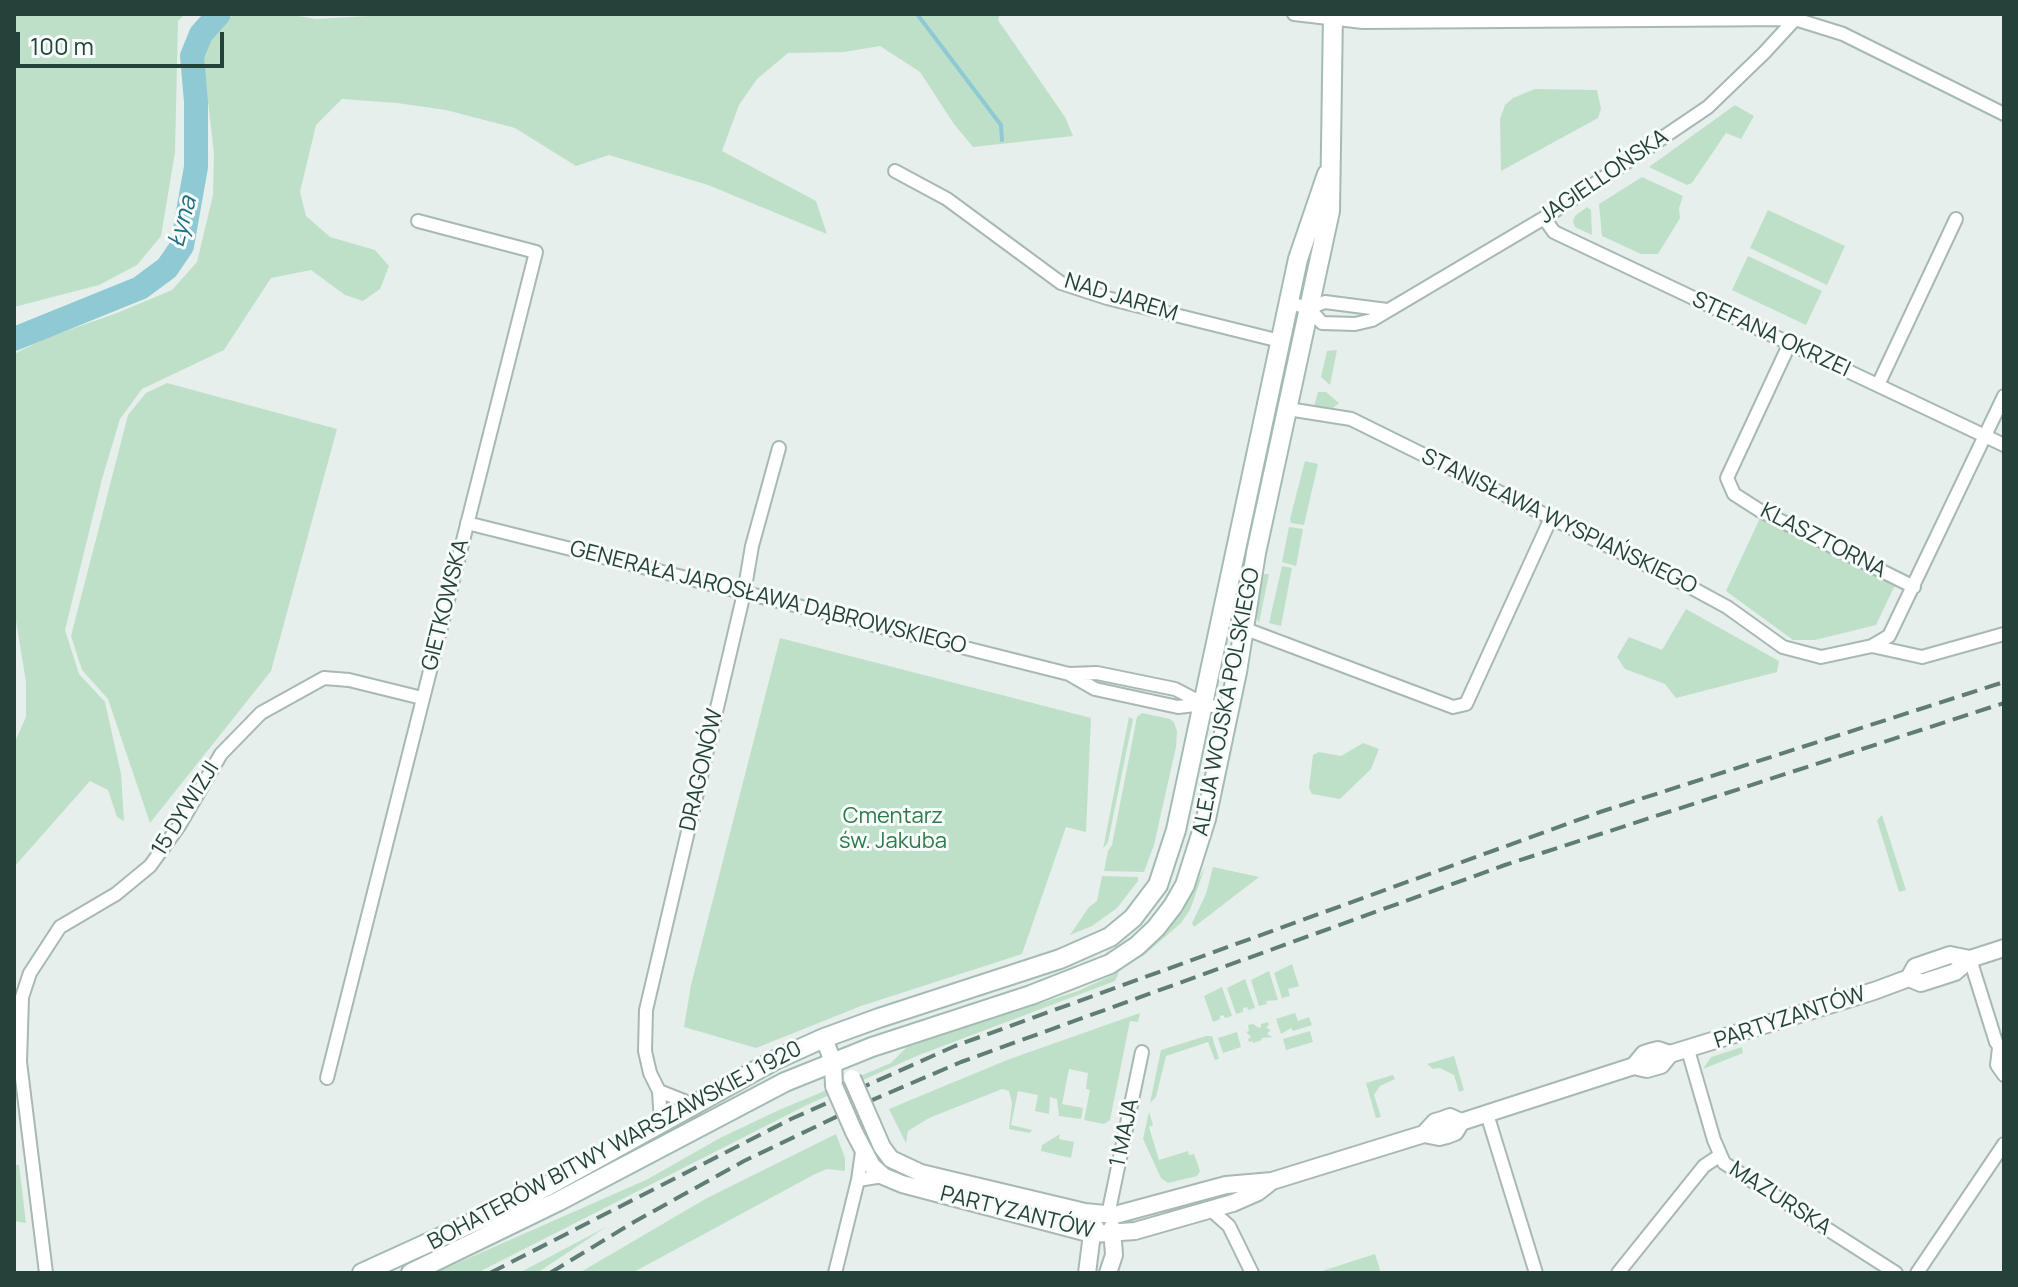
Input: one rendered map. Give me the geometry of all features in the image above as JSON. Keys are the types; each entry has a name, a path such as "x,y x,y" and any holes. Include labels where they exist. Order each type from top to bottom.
{"main road":[{"name":"ALEJA WOJSKA POLSKIEGO","path":"833,1062 1110,964 1137,946 1156,928 1185,885 1206,819 1229,710 1256,553 1330,211 1333,16"},
{"name":"ALEJA WOJSKA POLSKIEGO","path":"824,1038 1060,959 1110,937 1133,918 1158,885 1169,858 1204,704 1298,259 1319,191 1330,168"},
{"name":"BOHATERÓW BITWY WARSZAWSKIEJ 1920","path":"362,1273 520,1201 775,1060 824,1038"},
{"name":"BOHATERÓW BITWY WARSZAWSKIEJ 1920","path":"411,1273 559,1201 774,1087 833,1062"}],"street":[{"path":"1294,14 1333,16 1363,22 1797,16 1843,34 2004,114"},
{"name":"JAGIELLOŃSKA","path":"1309,308 1322,323 1372,320 1544,218 1708,107 1797,16"},
{"name":"NAD JAREM","path":"895,171 947,199 1061,283 1107,298 1280,341"},
{"name":"STEFANA OKRZEI","path":"1544,218 1554,232 2004,445"},
{"path":"1878,385 1956,219"},
{"name":"GIETKOWSKA","path":"327,1078 536,252 418,221"},
{"name":"JAGIELLOŃSKA","path":"1289,303 1309,308 1325,302 1387,310"},
{"name":"KLASZTORNA","path":"1789,345 1727,478 1734,494 1759,510 1914,587"},
{"path":"1872,646 1889,636 2004,396"},
{"name":"STANISŁAWA WYSPIAŃSKIEGO","path":"1288,409 1351,419 1727,607 1783,647 1821,657 1872,646"},
{"name":"DRAGONÓW","path":"661,1123 659,1091 650,1073 645,1051 646,1010 744,593 752,546 779,448"},
{"path":"1243,628 1453,707 1466,704 1551,518"},
{"name":"GENERAŁA JAROSŁAWA DĄBROWSKIEGO","path":"467,523 1069,674 1097,673 1175,689 1204,704 1229,710"},
{"path":"1872,646 1922,657 2004,634"},
{"name":"15 DYWIZJI","path":"46,1273 20,1062 22,997 30,973 60,927 116,894 150,866 179,826 221,754 261,713 324,678 349,680 422,698"},
{"name":"PARTYZANTÓW","path":"833,1062 852,1078 882,1147 891,1159 958,1182 1108,1215 1126,1213 1226,1185 1272,1181 1424,1134 1435,1122 1450,1117 1461,1122 1634,1066 1655,1067 1661,1065 1670,1054 1909,978 1921,983 1955,972 1970,959 2004,948"},
{"path":"1970,959 2002,1050 1997,1065 2004,1075"},
{"name":"PARTYZANTÓW","path":"824,1038 833,1062 834,1086 862,1152 883,1176 902,1184 1092,1234 1113,1235 1233,1203 1258,1192 1272,1181"},
{"name":"MAZURSKA","path":"1688,1050 1719,1156 1724,1163 1896,1273"},
{"name":"1 MAJA","path":"1108,1273 1114,1255 1108,1215 1142,1052"},
{"path":"659,1091 694,1105"},
{"path":"1487,1114 1536,1273"},
{"path":"1917,1273 2004,1144"},
{"path":"835,1273 862,1152"},
{"path":"1618,1273 1704,1166 1719,1156"},
{"path":"858,1180 883,1176"},
{"path":"1229,1226 1233,1203"},
{"path":"1211,1210 1229,1226 1252,1273"},
{"name":"1 MAJA","path":"1092,1234 1108,1215"},
{"path":"1087,1273 1092,1234"}],"green space":[{"path":"14,14 185,14 178,21 175,152 161,236 137,265 99,285 14,307"},
{"path":"236,14 287,14 316,19 405,14 1000,14 998,20 1065,117 1073,136 973,147 920,72 880,46 844,52 788,53 757,79 739,105 722,151 816,201 827,234 708,185 609,155 576,166 515,128 446,110 342,99 316,125 300,192 306,216 330,237 375,250 389,266 380,289 363,301 345,295 311,270 271,278 224,350 142,389 120,419 65,630 79,674 105,702 121,774 124,821 117,817 108,790 90,781 14,867 14,744 26,717 26,682 14,609 14,354 46,338 172,290 197,262 213,195 214,154 203,57 215,26"},
{"path":"1535,89 1597,90 1601,109 1598,118 1501,171 1500,119 1505,105 1513,98"},
{"path":"1735,105 1754,116 1741,139 1726,133 1692,183 1687,185 1649,167"},
{"path":"1642,177 1683,196 1680,218 1658,254 1641,254 1602,236 1599,204"},
{"path":"1587,207 1591,210 1592,235 1575,227 1573,221"},
{"path":"1768,210 1845,246 1827,285 1750,248"},
{"path":"1748,256 1822,291 1806,325 1732,290"},
{"path":"1337,350 1330,385 1321,377 1327,351"},
{"path":"167,383 337,429 271,671 150,823 108,699 82,670 71,636 128,415 146,393"},
{"path":"1318,392 1326,392 1339,403 1333,408 1314,406"},
{"path":"1305,461 1318,464 1304,525 1291,523 1290,519"},
{"path":"1760,518 1895,585 1876,625 1815,640 1793,640 1726,591"},
{"path":"1289,527 1303,529 1296,566 1282,562"},
{"path":"1282,566 1292,568 1281,626 1269,623"},
{"path":"1264,574 1269,574 1259,623 1255,615"},
{"path":"1686,609 1779,661 1777,672 1676,698 1665,684 1625,669 1617,657 1629,637 1662,650"},
{"name":"Cmentarz św. Jakuba","path":"780,638 1091,718 1086,832 1066,827 1022,954 861,1006 756,1048 684,1027 691,985"},
{"path":"1142,713 1170,719 1177,731 1154,845 1144,872 1104,871 1137,717"},
{"path":"1129,717 1133,719 1108,842 1103,849"},
{"path":"1363,743 1379,749 1371,769 1340,799 1312,794 1309,788 1313,755 1319,752 1341,756"},
{"path":"1882,815 1906,890 1899,892 1877,820"},
{"path":"1205,867 1190,910 1181,923 1143,956 1135,959 1164,932 1183,908"},
{"path":"1213,867 1259,877 1194,927 1192,923 1206,894"},
{"path":"1102,876 1138,877 1138,881 1117,908 1092,926 1070,935 1089,907 1097,901"},
{"path":"1292,964 1299,986 1288,989 1290,996 1282,998 1274,973"},
{"path":"1269,971 1278,1000 1266,1001 1267,1004 1259,1006 1251,980"},
{"path":"1119,972 1115,981 919,1055 807,1105 477,1273 435,1273 648,1179 720,1138 779,1110 891,1063 907,1047 1078,991"},
{"path":"1245,979 1255,1008 1243,1008 1243,1012 1236,1014 1227,988"},
{"path":"1222,987 1232,1016 1225,1018 1223,1015 1213,1022 1204,996"},
{"path":"1140,1013 1138,1022 1130,1021 1110,1120 1104,1124 1084,1120 1090,1090 1086,1089 1088,1073 1069,1069 1062,1104 1083,1108 1081,1119 1059,1116 1057,1099 1050,1097 1049,1114 1035,1111 1038,1095 1018,1091 1011,1125 1032,1130 1030,1133 1009,1129 1012,1103 1009,1091 1002,1089 929,1118 908,1131 906,1143 889,1109 1007,1060"},
{"path":"1295,1013 1298,1021 1309,1017 1312,1025 1293,1031 1291,1028 1281,1034 1276,1019"},
{"path":"1268,1022 1266,1027 1271,1031 1268,1035 1273,1037 1249,1042 1251,1037 1246,1032 1249,1031 1248,1025 1259,1028"},
{"path":"1310,1031 1313,1042 1286,1050 1283,1039"},
{"path":"1237,1032 1241,1047 1223,1053 1218,1038"},
{"path":"1212,1036 1219,1059 1215,1060 1208,1042 1166,1056 1156,1097 1150,1103 1161,1050"},
{"path":"1742,1047 1743,1053 1703,1069 1711,1057"},
{"path":"1454,1056 1464,1090 1459,1092 1454,1075 1427,1064"},
{"path":"1393,1075 1395,1079 1380,1086 1374,1095 1381,1117 1376,1118 1366,1083"},
{"path":"1149,1112 1153,1125 1149,1127 1159,1160 1188,1151 1189,1155 1194,1154 1200,1171 1197,1176 1168,1183 1161,1178 1143,1139"},
{"path":"836,1134 845,1158 845,1171 827,1169 815,1174 632,1273 579,1273 707,1198"},
{"path":"1060,1134 1059,1139 1074,1142 1071,1158 1041,1151 1042,1145"},
{"path":"14,1165 19,1165 26,1223 14,1221"},
{"path":"606,1227 537,1273 519,1273"},
{"path":"1375,1254 1381,1273 1319,1273 1319,1272"}],"waterway":[{"name":"Łyna","path":"14,339 140,288 167,268 182,246 196,167 192,56 201,34 219,14"},
{"path":"917,14 1001,125 1002,140"}],"railway":[{"path":"490,1273 791,1119 955,1046 1600,812 2004,682"},
{"path":"550,1273 744,1161 863,1104 961,1062 1505,865 2004,703"}]}
